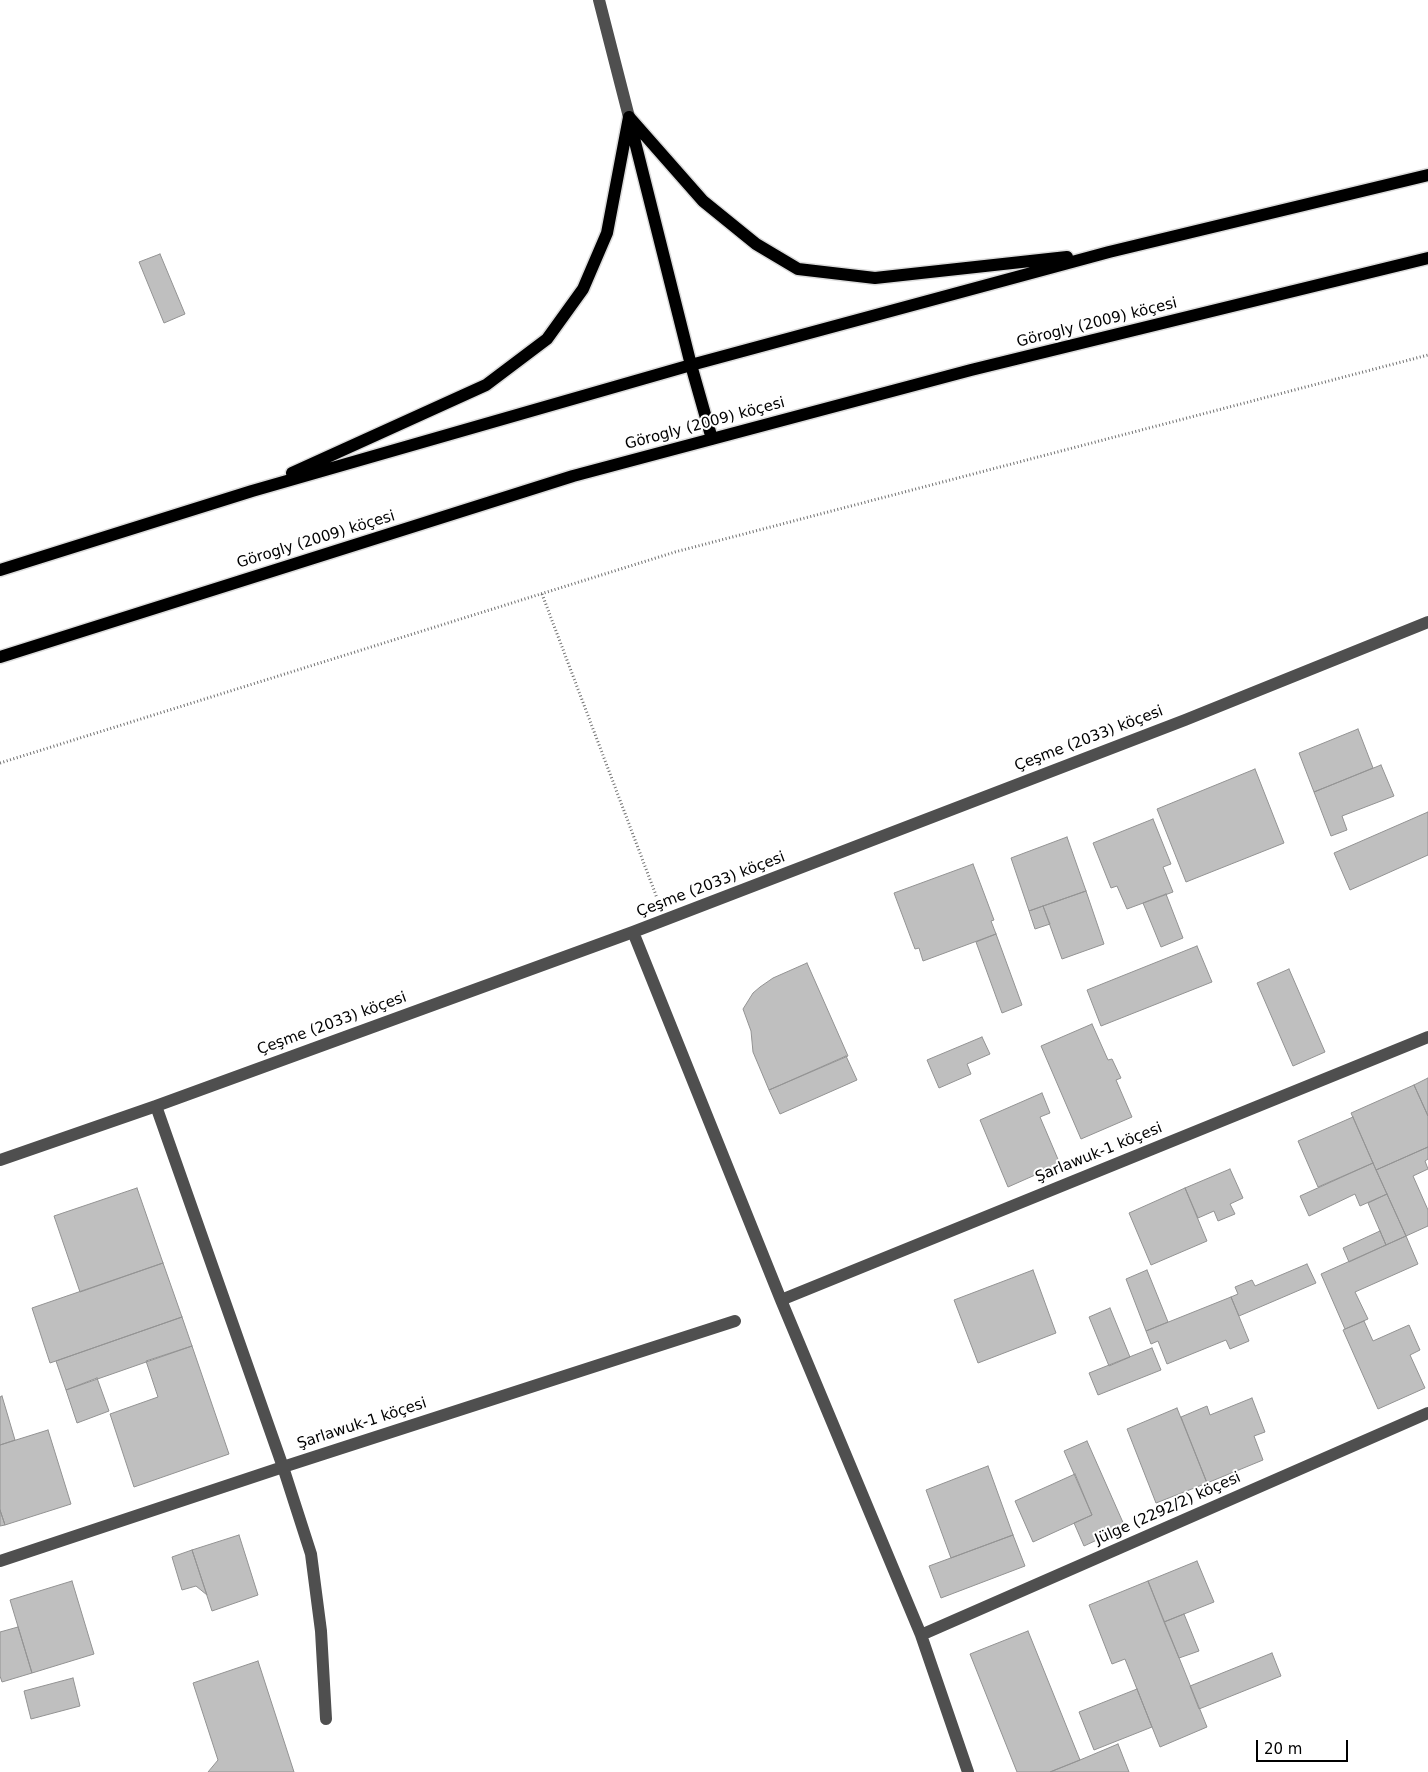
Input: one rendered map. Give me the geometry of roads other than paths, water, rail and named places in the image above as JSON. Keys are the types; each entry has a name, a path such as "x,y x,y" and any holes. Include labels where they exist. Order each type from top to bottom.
{"main road":[{"path":"629,117 703,202 756,244 798,269 875,278 1109,252"},
{"path":"629,117 691,365 712,439"},
{"path":"252,491 486,385 546,338 583,289 608,233 629,117"},
{"path":"0,570 252,491 691,365 1109,252 1428,175"},
{"name":"Görogly (2009) köçesi","path":"0,656 573,476 971,370 1428,258"}],"street":[{"path":"599,0 629,117"},
{"name":"Çeşme (2033) köçesi","path":"0,1160 156,1106 668,919 1185,720 1428,622"},
{"path":"633,932 781,1300 921,1635 968,1772"},
{"name":"Şarlawuk-1 köçesi","path":"781,1300 1428,1037"},
{"path":"156,1106 283,1467 311,1554 320,1631 326,1719"},
{"name":"Şarlawuk-1 köçesi","path":"0,1561 283,1467 735,1321"},
{"name":"Jülge (2292/2) köçesi","path":"921,1635 1428,1413"}]}
